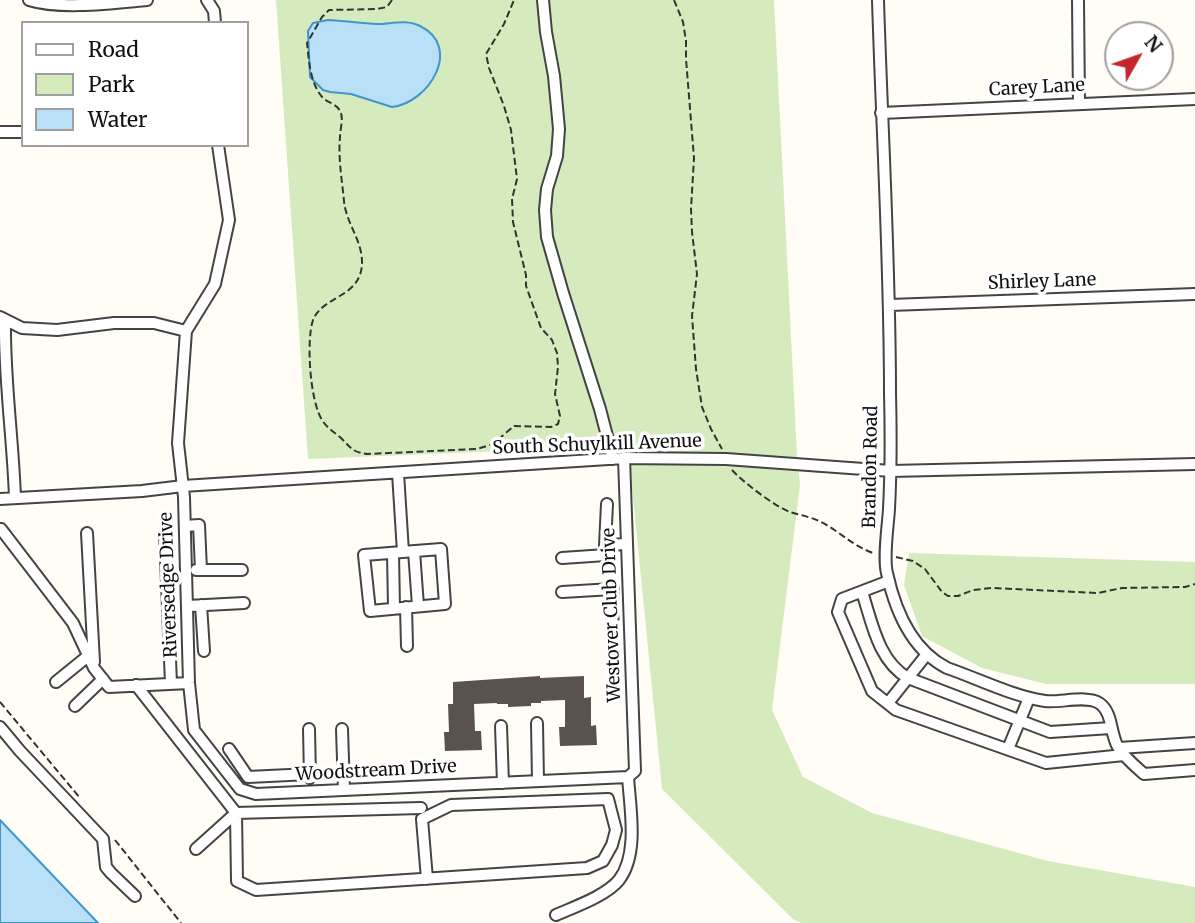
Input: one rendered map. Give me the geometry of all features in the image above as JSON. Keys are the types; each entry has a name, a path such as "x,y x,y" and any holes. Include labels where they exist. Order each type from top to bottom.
{"street":[{"path":"29,0 43,4 101,4 148,0"},
{"path":"207,0 214,11 215,21"},
{"name":"Westover Club Drive","path":"543,0 559,129 557,156 547,189 547,237 600,410 618,459 627,544 632,774 631,854 619,880 608,889 556,915"},
{"name":"Brandon Road","path":"878,0 890,305 891,471 886,569 906,627 927,654 947,668 1029,698 1051,702 1091,700 1098,703 1107,713 1114,740 1121,752 1144,774 1195,770"},
{"path":"1078,0 1079,103"},
{"name":"Carey Lane","path":"881,113 1195,99"},
{"path":"0,132 21,132"},
{"path":"3,319 22,328 57,331 114,323 154,323 186,331 215,284 229,220 218,147"},
{"name":"Shirley Lane","path":"890,305 1195,294"},
{"path":"3,319 15,498"},
{"name":"Riversedge Drive","path":"186,331 178,443 185,526 189,683"},
{"name":"South Schuylkill Avenue","path":"0,499 618,459 726,459 891,471 1195,464"},
{"path":"398,472 403,552 412,607 407,646"},
{"path":"562,558 606,555 607,504"},
{"path":"185,526 198,525 201,570"},
{"path":"1,530 74,623 94,668 109,687 189,683"},
{"path":"165,532 171,684"},
{"path":"87,533 94,668"},
{"path":"605,545 627,544"},
{"path":"441,549 444,604 370,611 364,555 403,552 441,549"},
{"path":"394,608 403,552"},
{"path":"186,570 242,570"},
{"path":"889,581 842,599 838,612 872,691 896,710 1046,763 1195,743"},
{"path":"562,592 613,589 612,640"},
{"path":"862,592 880,648 897,671 908,678 1050,732 1111,728"},
{"path":"612,598 629,597"},
{"path":"187,606 244,603"},
{"path":"201,605 204,651"},
{"path":"888,704 927,654"},
{"path":"56,682 88,656"},
{"path":"75,706 103,679"},
{"name":"Woodstream Drive","path":"189,683 194,730 240,789 256,794 543,781 632,774"},
{"path":"136,685 236,813 237,881 256,890 587,868 603,861 612,845 615,830 608,799 451,805 422,813 236,813 196,849"},
{"path":"1007,749 1029,698"},
{"path":"537,723 543,781 552,801"},
{"path":"501,726 503,783"},
{"path":"0,727 103,839 106,867 135,897"},
{"path":"309,729 310,791"},
{"path":"342,729 344,790"},
{"path":"229,749 248,777 310,774"},
{"path":"418,786 427,879"}],"path":[{"path":"392,0 387,7 377,9 329,10 307,43 314,85 326,101 341,111 339,139 344,206 360,246 362,263 359,279 321,308 313,319 310,360 313,398 327,428 357,453 367,454 477,449 493,444 514,426 551,427 558,424 560,416 555,394 557,353 552,340 541,328 526,286 526,275 513,222 512,199 517,179 511,130 486,54 514,0"},
{"path":"674,0 683,22 686,40 694,158 691,220 697,274 692,316 696,369 702,407 726,459 738,477 776,504 821,522 866,550 913,561 925,569 948,596 992,588 1098,593 1122,588 1185,587 1195,584"}],"green space":[{"path":"276,0 774,0 800,485 772,710 803,777 872,813 1048,861 1195,887 1195,923 802,923 794,920 662,789 628,446 308,459"},
{"path":"909,553 1195,562 1195,684 1046,684 982,668 922,636 904,585"}],"water":[{"path":"328,20 377,24 404,22 420,26 433,35 439,47 440,60 436,73 418,96 392,107 351,94 323,90 310,77 308,31 313,23"},
{"path":"0,820 98,923 0,923"}],"building":[{"path":"584,676 584,698 591,697 591,726 596,725 597,745 560,746 559,727 565,727 565,700 541,701 531,703 531,706 474,704 475,731 481,731 482,750 445,751 444,732 449,732 448,704 453,704 453,682"}]}
